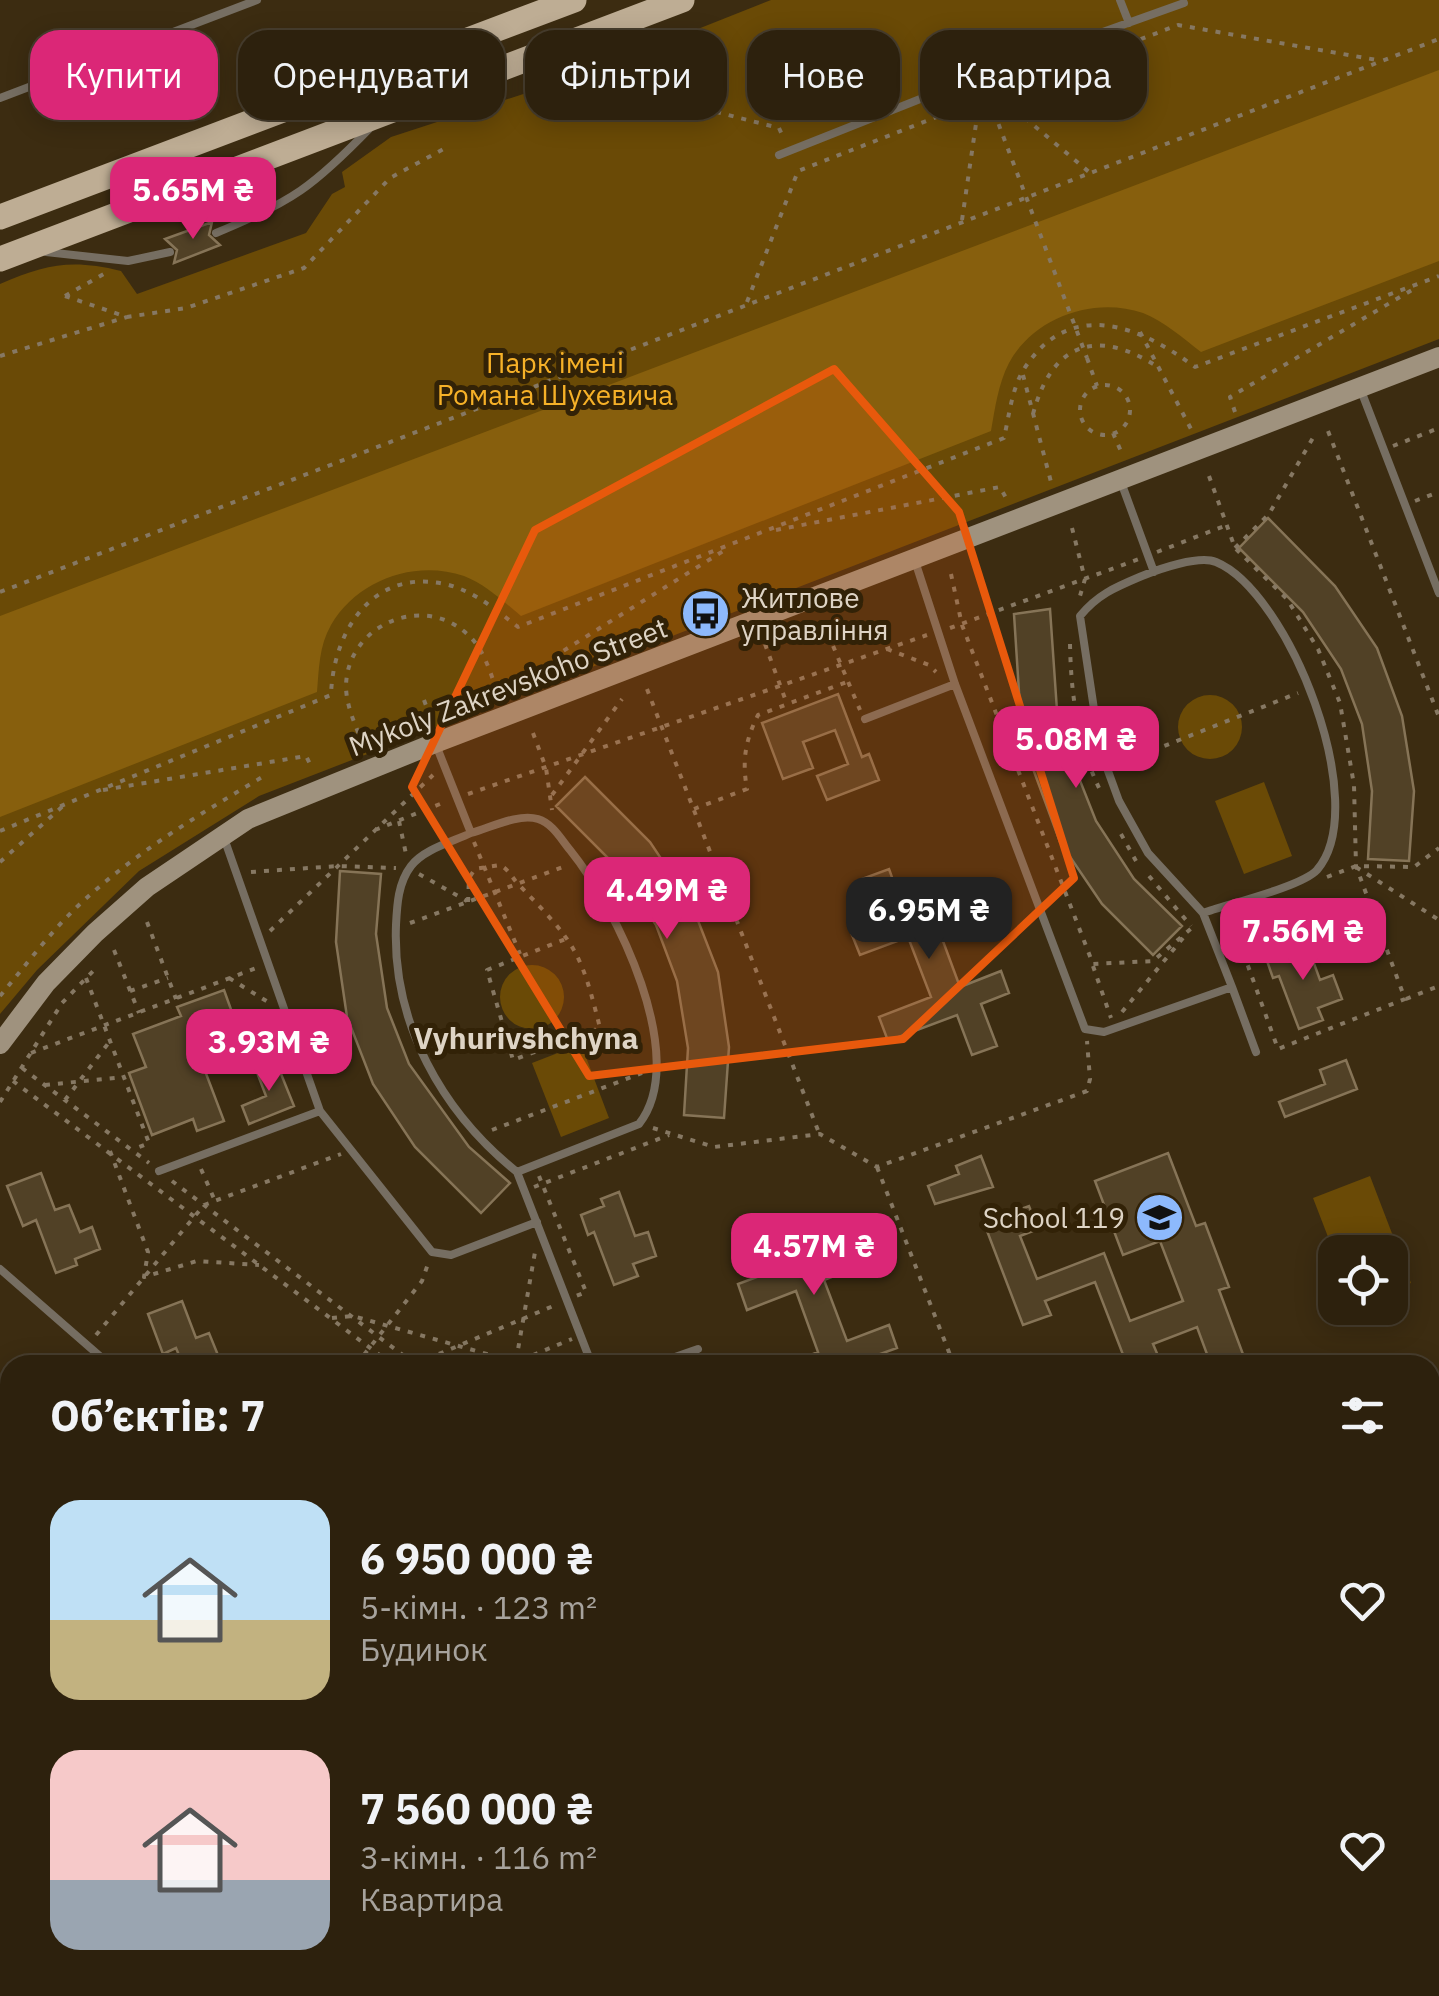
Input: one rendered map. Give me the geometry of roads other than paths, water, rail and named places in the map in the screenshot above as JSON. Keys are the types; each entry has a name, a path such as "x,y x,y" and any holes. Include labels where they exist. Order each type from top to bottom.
{"main road":[{"path":"0,217 574,0"},
{"path":"505,67 682,0"},
{"path":"0,259 366,120"}],"street":[{"name":"Mykoly Zakrevskoho Street","path":"0,1044 46,983 94,934 148,887 248,819 435,743 1439,357"}],"lane":[{"path":"178,30 256,0"},
{"path":"1120,0 1129,23"},
{"path":"779,155 1184,3"},
{"path":"0,98 30,87"},
{"path":"216,234 283,206 322,177 377,120"},
{"path":"26,249 121,260 170,252"},
{"path":"1360,388 1439,593"},
{"path":"1120,480 1154,572"},
{"path":"915,560 953,685 1085,1029 1104,1032 1232,988"},
{"path":"1203,913 1314,874 1332,849 1338,813 1327,739 1286,636 1236,572 1211,560 1154,572 1096,595 1080,616 1080,640 1107,768 1119,801 1148,853 1203,913 1256,1052"},
{"path":"865,719 953,685"},
{"path":"435,743 471,833"},
{"path":"517,1172 638,1124 652,1107 656,1053 645,994 612,912 580,862 552,828 538,819 522,818 471,833 420,856 409,868 397,898 404,1012 426,1064 479,1136 517,1172 588,1355"},
{"path":"223,835 320,1111 432,1252 451,1255 538,1225"},
{"path":"159,1171 320,1111"},
{"path":"0,1269 98,1355"},
{"path":"681,1355 698,1349"}],"place":[{"name":"Житлове управління","path":"706,614"},
{"name":"School 119","path":"1160,1218"}],"district":[{"name":"Vyhurivshchyna","path":"526,1039"}],"park label":[{"name":"Парк імені Романа Шухевича","path":"555,379"}]}
